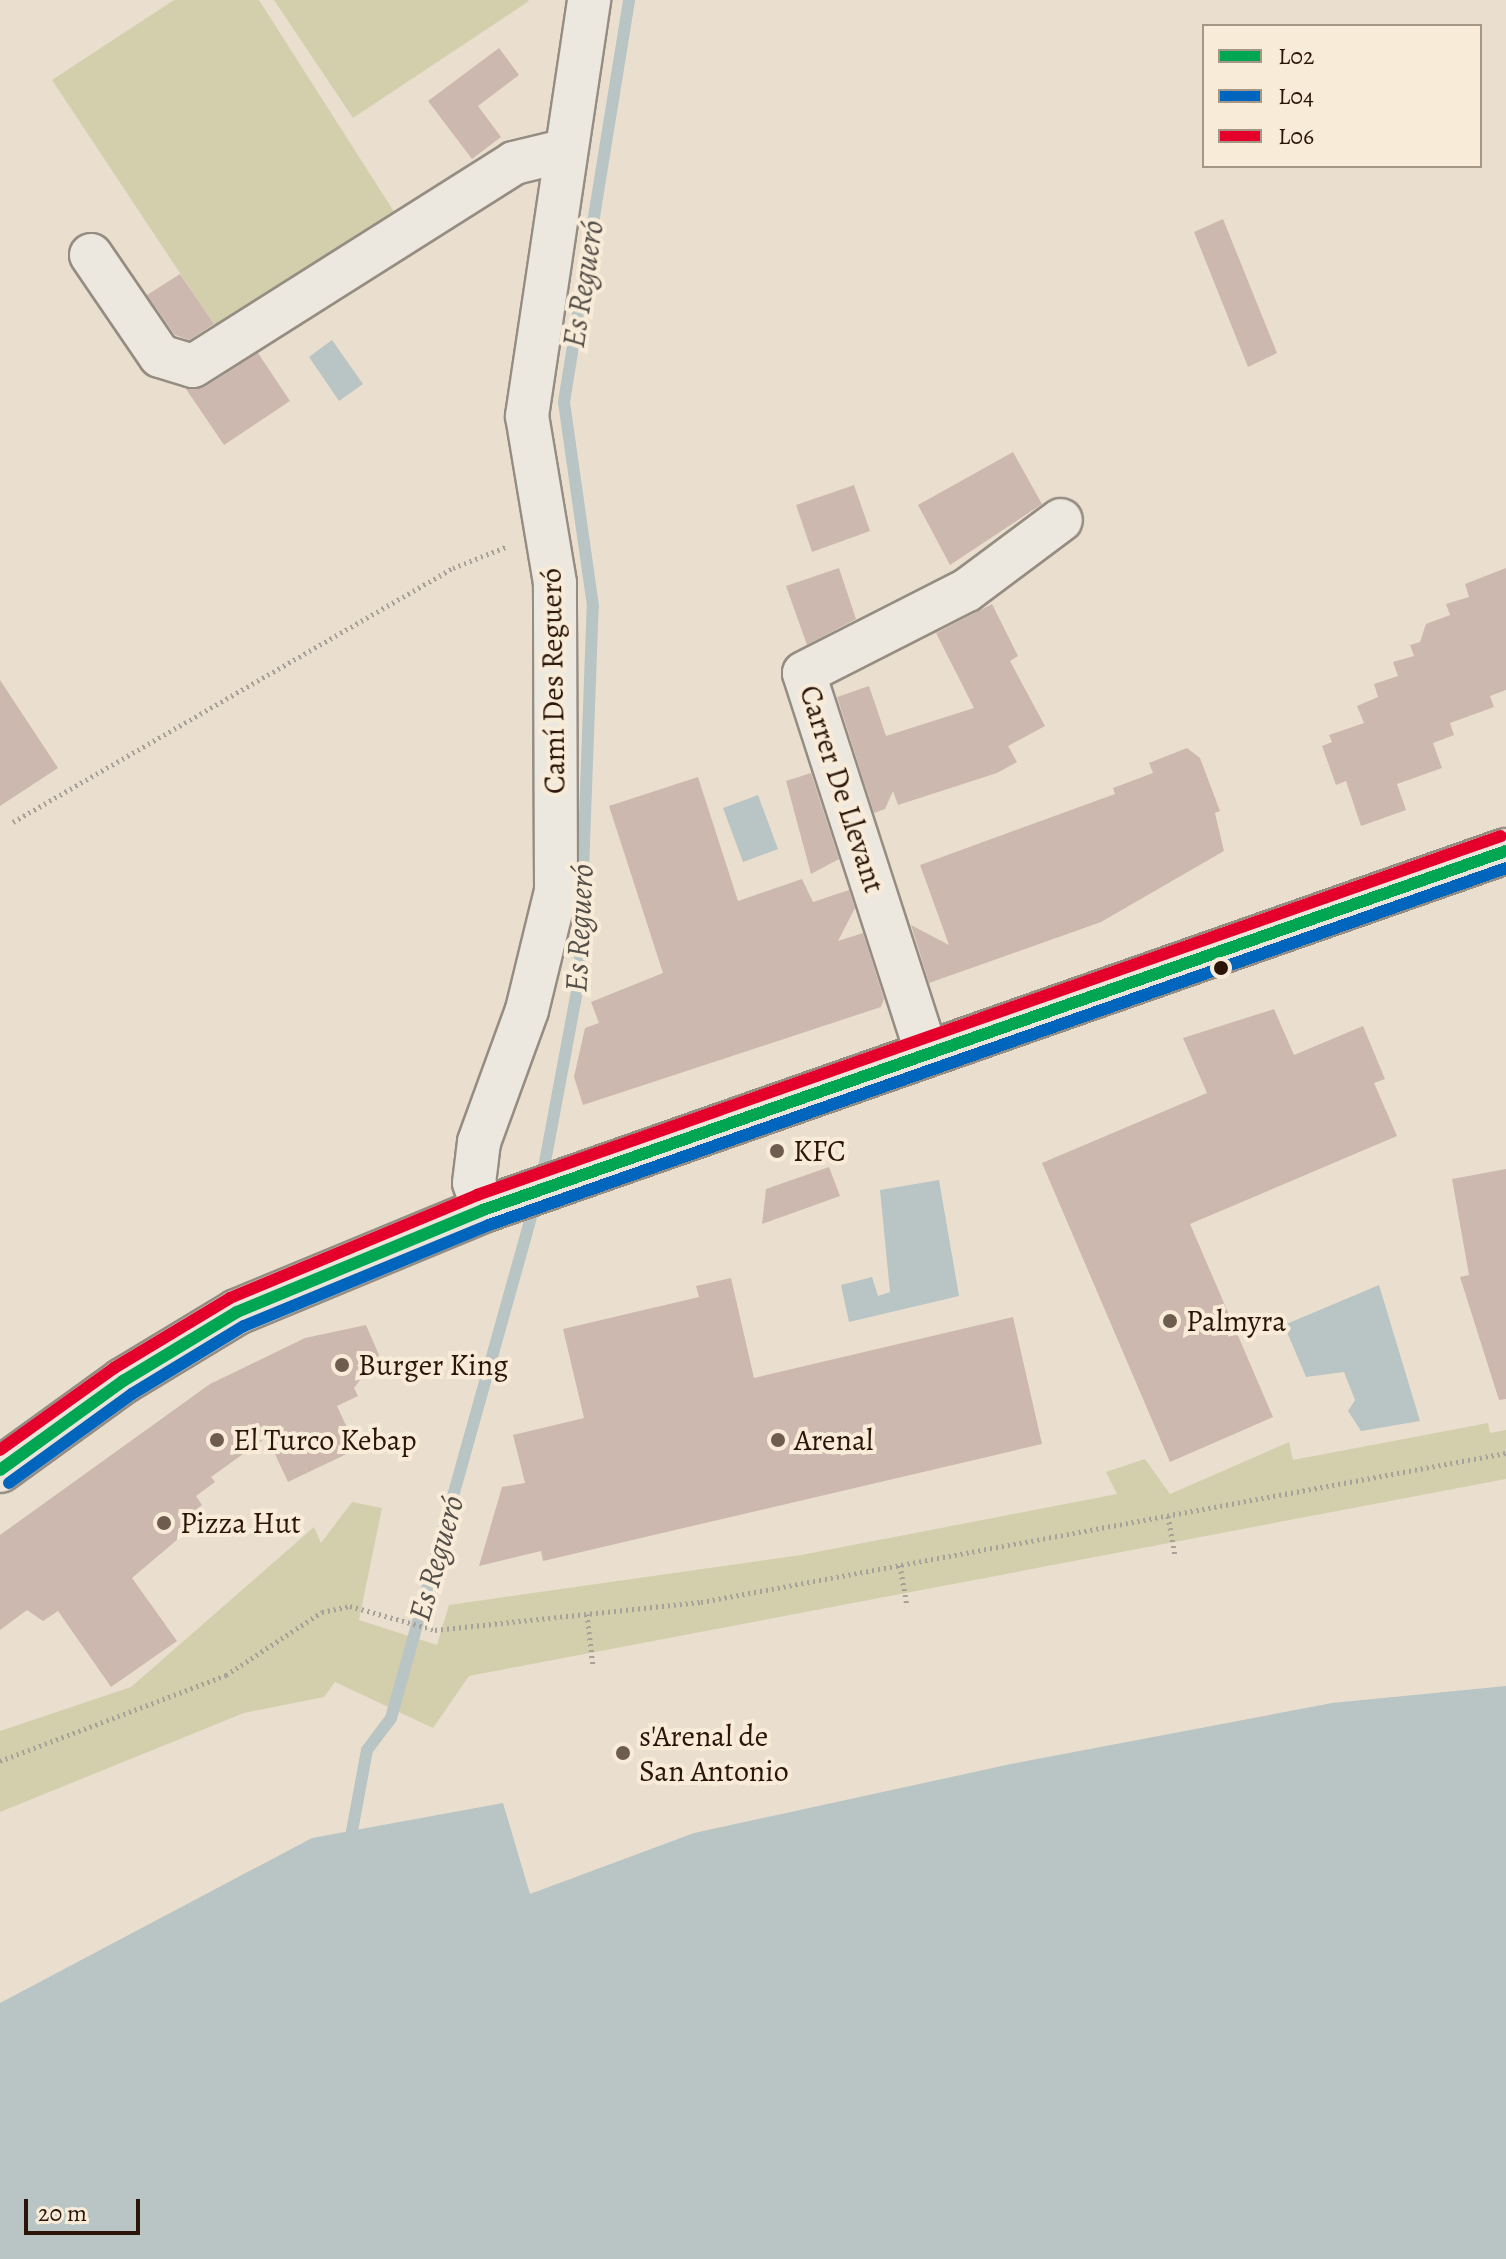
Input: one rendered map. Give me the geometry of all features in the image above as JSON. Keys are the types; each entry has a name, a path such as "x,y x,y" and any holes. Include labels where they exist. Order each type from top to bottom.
{"main road":[{"path":"0,1470 123,1381 237,1312 499,1204 1506,851"}],"street":[{"name":"Camí Des Regueró","path":"499,1204 474,1183 479,1142 527,1010 556,891 555,583 527,416 563,151 589,0"},
{"path":"91,255 160,356 193,366 514,163 563,151"},
{"name":"Carrer De Llevant","path":"927,1054 804,673 967,590 1061,520"}],"path":[{"path":"13,822 453,568 546,531"},
{"path":"0,1761 226,1675 322,1612 350,1606 384,1613 435,1630 701,1602 1506,1453"},
{"path":"1168,1516 1175,1555"},
{"path":"900,1565 907,1606"},
{"path":"587,1614 593,1666"}],"shaded area":[{"path":"174,0 259,0 398,218 221,335 52,80"},
{"path":"274,0 528,0 529,1 353,118"},
{"path":"332,340 363,384 339,401 309,357"},
{"path":"758,795 778,849 743,862 723,808"},
{"path":"939,1180 959,1296 849,1322 841,1285 872,1277 878,1296 890,1292 880,1190"},
{"path":"1379,1285 1420,1421 1361,1431 1348,1411 1355,1400 1344,1372 1306,1377 1284,1325"},
{"path":"1488,1423 1490,1433 1506,1430 1506,1479 469,1676 433,1728 335,1682 324,1697 244,1713 0,1812 0,1731 131,1687 314,1527 321,1543 352,1502 382,1508 359,1620 437,1645 449,1605 801,1555 1117,1494 1106,1472 1145,1459 1170,1494 1289,1442 1293,1460"},
{"path":"1506,1686 1506,2259 0,2259 0,2003 312,1838 503,1803 530,1894 694,1833 1011,1764 1332,1703"}],"building":[{"path":"499,48 519,75 478,106 501,137 472,159 428,101"},
{"path":"1223,219 1277,353 1248,367 1194,232"},
{"path":"180,274 214,324 189,340 175,335 147,295"},
{"path":"258,353 290,401 224,445 186,389 205,387"},
{"path":"1013,452 1042,504 950,565 918,505"},
{"path":"854,485 870,531 812,552 796,505"},
{"path":"839,568 856,619 807,645 786,586"},
{"path":"1506,568 1506,690 1490,696 1494,707 1450,723 1454,735 1433,743 1442,768 1397,784 1406,810 1361,826 1346,781 1336,785 1322,746 1332,742 1329,735 1364,723 1357,706 1378,697 1374,684 1398,676 1393,662 1414,656 1410,645 1420,642 1426,624 1450,615 1446,604 1469,597 1465,584"},
{"path":"992,604 1018,656 1010,661 1045,726 1008,746 1017,762 997,773 898,805 893,791 885,809 874,813 837,697 869,686 886,736 974,708 936,633"},
{"path":"0,680 58,768 0,806"},
{"path":"1187,748 1200,758 1220,811 1215,813 1224,851 1101,922 929,983 911,925 949,945 920,865 1115,794 1113,788 1153,773 1149,763"},
{"path":"811,773 839,859 811,874 786,781"},
{"path":"698,777 738,901 802,879 813,902 849,890 855,908 838,941 863,933 884,999 881,1007 583,1105 574,1077 585,1028 599,1023 591,1002 663,973 609,806"},
{"name":"Palmyra","path":"1274,1009 1294,1055 1363,1026 1385,1079 1374,1083 1397,1136 1190,1224 1273,1417 1170,1462 1042,1163 1207,1093 1183,1038"},
{"path":"829,1167 840,1196 762,1224 766,1189"},
{"path":"1506,1169 1506,1399 1499,1400 1460,1277 1469,1275 1452,1179"},
{"name":"Arenal","path":"731,1278 754,1378 1013,1317 1042,1444 543,1561 541,1551 479,1566 502,1487 525,1483 513,1435 584,1418 563,1329 699,1297 696,1286"},
{"path":"366,1325 379,1355 354,1388 358,1396 337,1406 357,1449 288,1482 267,1437 211,1477 215,1482 196,1496 202,1505 189,1515 191,1528 132,1578 177,1641 111,1687 58,1611 43,1621 27,1610 0,1630 0,1535 210,1384 305,1338"}],"waterway":[{"name":"Es Regueró","path":"542,1178 579,980 593,606 564,402 629,0"},
{"name":"Es Regueró","path":"352,1831 367,1750 391,1718 535,1203"}],"transit line":[{"name":"L06","path":"0,1450 114,1368 230,1298 477,1195 1501,836"},
{"name":"L02","path":"0,1470 123,1381 237,1312 483,1210 1506,851"},
{"name":"L04","path":"9,1483 132,1394 244,1326 489,1225 1506,868"}],"place":[{"name":"KFC","path":"777,1151"},
{"name":"Palmyra","path":"1170,1321"},
{"name":"Burger King","path":"342,1365"},
{"name":"El Turco Kebap","path":"217,1440"},
{"name":"Arenal","path":"778,1440"},
{"name":"Pizza Hut","path":"164,1523"},
{"name":"s'Arenal de San Antonio","path":"623,1753"}]}
